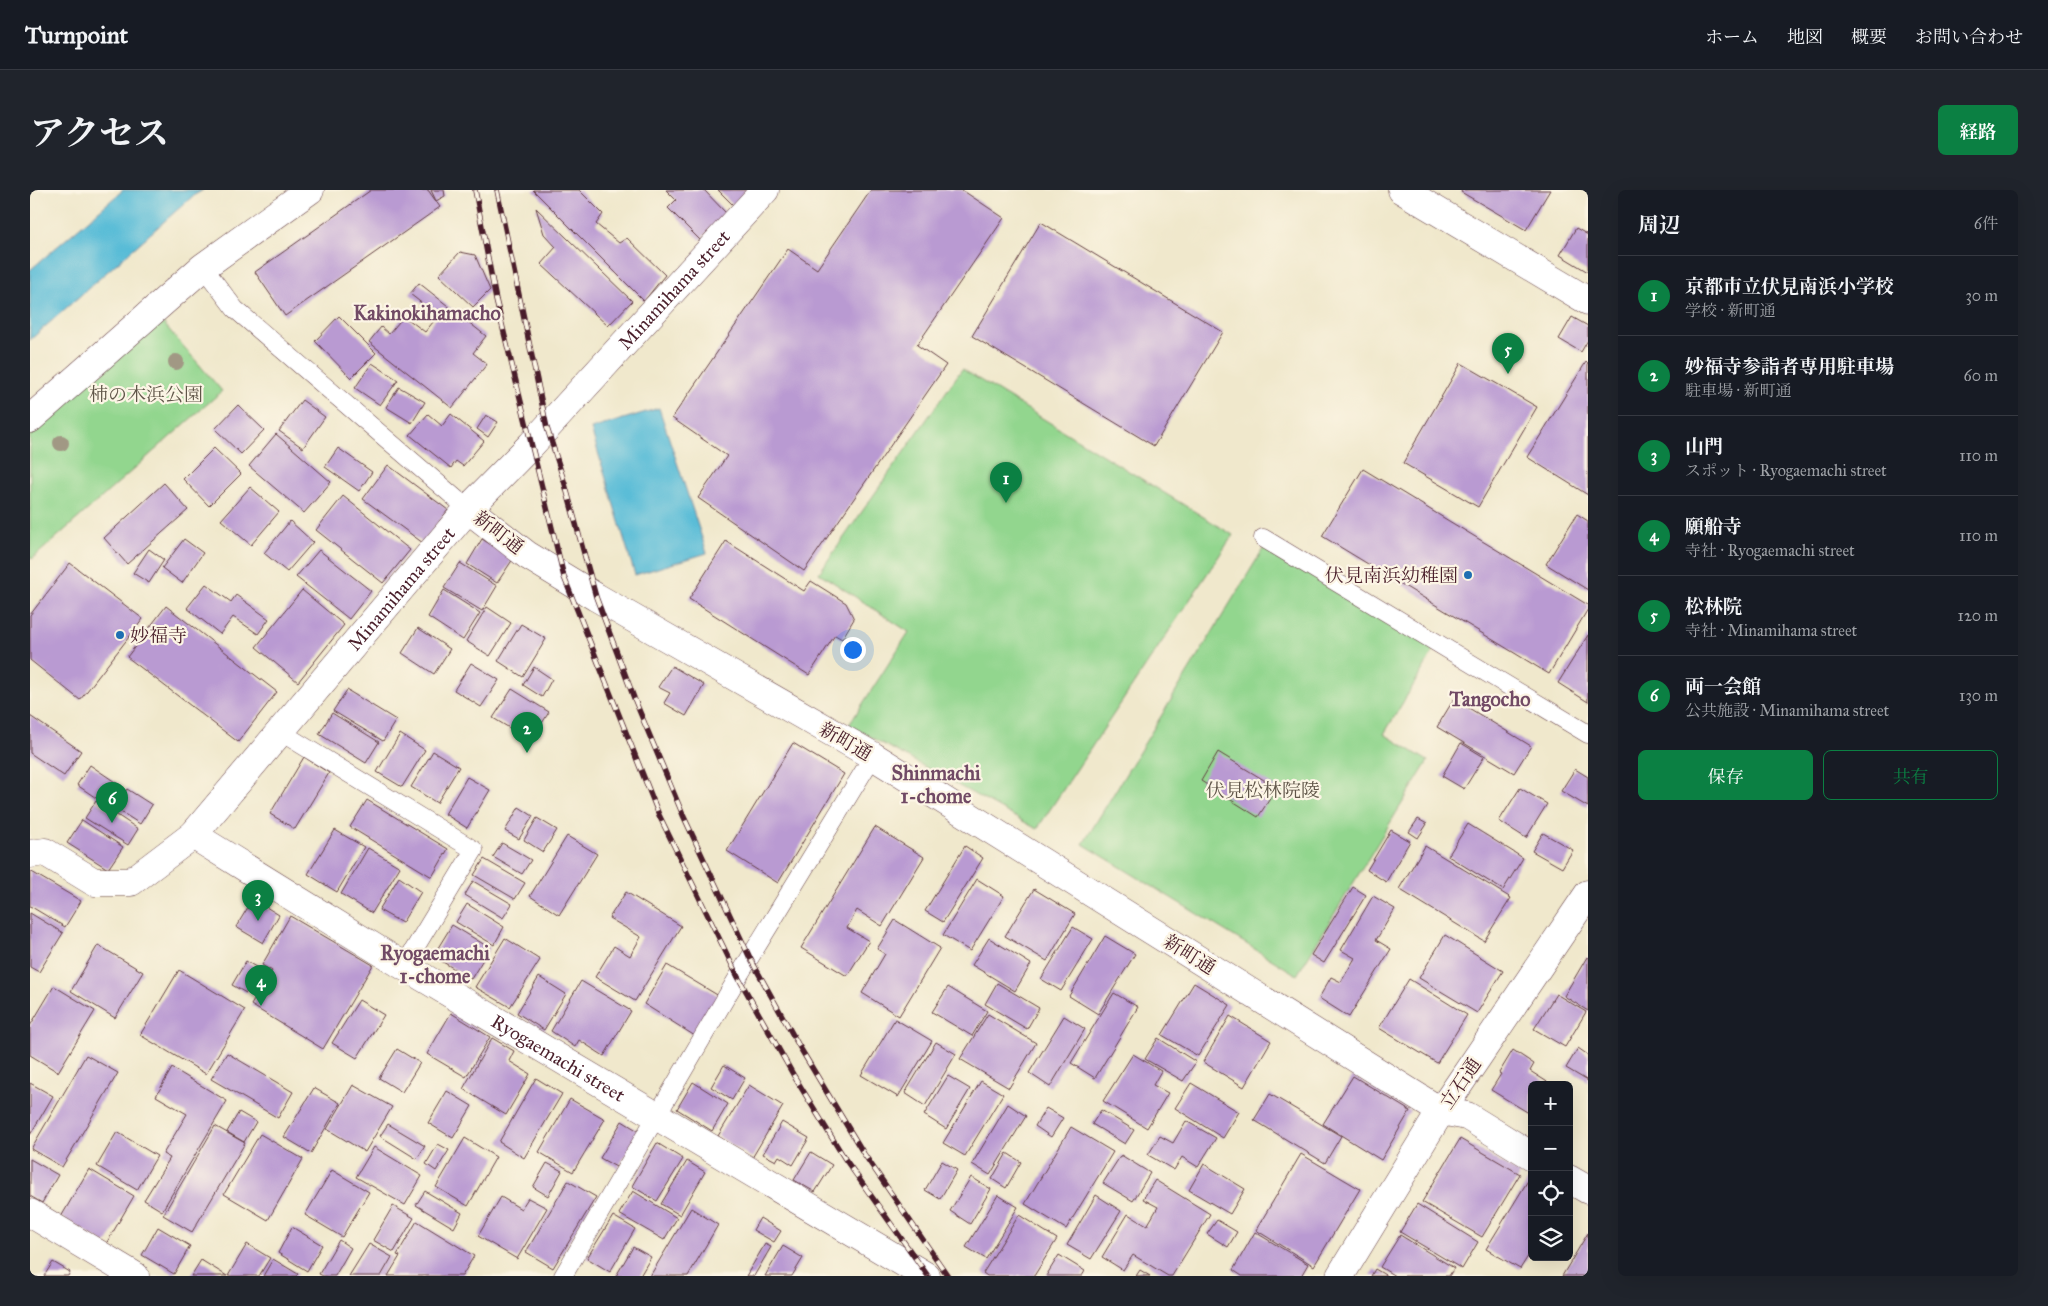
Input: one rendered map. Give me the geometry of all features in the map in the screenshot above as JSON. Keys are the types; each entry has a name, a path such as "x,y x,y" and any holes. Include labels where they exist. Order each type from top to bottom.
{"street":[{"path":"30,419 203,267 310,190"},
{"name":"Minamihama street","path":"30,854 45,852 94,882 132,882 193,835 468,509 531,446 765,190"},
{"path":"1402,190 1588,301"},
{"name":"新町通","path":"468,509 527,555 596,597 873,756 1441,1111 1467,1116 1528,1154"},
{"name":"Ryogaemachi street","path":"193,835 404,966 926,1276"},
{"name":"立石通","path":"1340,1276 1441,1111 1588,894"},
{"path":"1573,1181 1588,1190"},
{"path":"30,1213 134,1276"}],"lane":[{"name":"新町通","path":"203,267 235,309 468,509"},
{"path":"1263,538 1588,734"},
{"path":"279,731 474,850 404,966"},
{"path":"563,1276 750,958 873,756"}],"green space":[{"name":"柿の木浜公園","path":"159,318 222,391 32,559 30,557 30,433"},
{"path":"962,369 1233,535 1037,829 849,725 909,632 819,573"},
{"name":"伏見松林院陵","path":"1265,546 1435,649 1384,734 1428,761 1297,975 1083,844"}],"water":[{"path":"123,190 203,190 193,196 30,340 30,270"},
{"path":"659,408 707,553 635,575 591,429"}],"building":[{"path":"371,190 428,190 440,207 285,316 255,272"},
{"path":"431,190 444,190 445,196 436,201"},
{"path":"533,190 579,190 603,214 596,224 619,243 627,238 665,275 644,301"},
{"path":"666,190 704,190 726,213 700,240 668,208 676,200"},
{"path":"718,190 747,190 733,205"},
{"path":"871,190 962,190 1004,218 917,345 946,365 804,571 698,498 727,456 672,418 788,249 817,269"},
{"path":"1462,190 1550,190 1526,230 1461,192"},
{"path":"536,208 632,301 608,326 541,264 556,247 544,234"},
{"path":"1041,222 1223,332 1154,446 972,336"},
{"path":"1576,228 1588,235 1588,272 1560,255"},
{"path":"460,252 475,255 490,290 473,307 439,275"},
{"path":"419,283 486,336 473,353 487,364 452,408 369,342 381,327 389,334 404,316 425,332 438,316 410,294"},
{"path":"339,316 376,353 351,378 315,341"},
{"path":"1572,317 1588,326 1588,340 1581,352 1559,339"},
{"path":"1586,362 1588,364 1588,495 1527,457"},
{"path":"372,363 398,380 380,405 355,388"},
{"path":"1461,363 1537,407 1478,507 1403,463"},
{"path":"399,387 425,402 412,423 386,407"},
{"path":"302,400 325,417 303,448 279,431"},
{"path":"238,405 264,430 241,454 215,429"},
{"path":"428,414 442,426 451,414 484,441 463,466 456,461 451,468 410,435"},
{"path":"486,415 498,422 488,437 477,429"},
{"path":"276,434 331,482 304,513 249,466"},
{"path":"214,448 241,474 209,506 183,479"},
{"path":"338,448 372,472 359,491 325,467"},
{"path":"388,465 448,510 423,543 363,499"},
{"path":"1363,469 1588,605 1588,609 1549,674 1322,536"},
{"path":"164,483 188,510 127,564 104,538"},
{"path":"250,487 279,512 251,545 221,520"},
{"path":"343,496 410,550 383,583 316,530"},
{"path":"1577,514 1588,521 1588,590 1546,564"},
{"path":"290,521 313,542 287,572 264,553"},
{"path":"184,539 203,553 182,583 162,568"},
{"path":"482,539 513,559 497,583 467,564"},
{"path":"726,541 804,591 811,581 846,603 854,619 842,639 835,635 809,675 689,599"},
{"path":"149,549 164,560 149,583 133,573"},
{"path":"319,550 371,591 349,619 296,577"},
{"path":"70,563 143,619 80,700 30,660 30,615"},
{"path":"460,563 497,586 482,611 444,588"},
{"path":"206,584 231,602 236,595 269,619 258,634 233,617 220,634 187,608"},
{"path":"302,590 344,625 298,682 256,647"},
{"path":"444,590 480,613 463,640 428,617"},
{"path":"166,606 277,692 238,742 127,657"},
{"path":"487,607 511,623 490,656 466,641"},
{"path":"521,624 546,639 523,677 498,661"},
{"path":"418,628 450,649 434,674 402,653"},
{"path":"1588,635 1588,702 1558,683"},
{"path":"471,663 499,680 481,707 454,690"},
{"path":"672,666 704,685 686,716 664,703 670,693 658,687"},
{"path":"534,667 552,679 542,697 523,685"},
{"path":"512,689 549,712 531,741 493,718"},
{"path":"347,690 396,720 383,741 333,711"},
{"path":"1454,699 1531,746 1514,773 1437,727"},
{"path":"332,713 379,742 366,763 319,734"},
{"path":"30,716 81,751 64,776 30,753"},
{"path":"400,734 425,750 402,787 377,772"},
{"path":"793,743 844,774 778,883 727,851"},
{"path":"1461,743 1484,757 1464,789 1442,776"},
{"path":"433,751 459,767 437,803 411,787"},
{"name":"伏見松林院陵","path":"1218,752 1277,788 1258,817 1201,781"},
{"path":"304,757 329,773 295,829 270,814"},
{"path":"90,765 121,786 108,806 77,785"},
{"path":"1575,769 1588,777 1588,807 1561,791"},
{"path":"467,777 490,790 467,828 445,814"},
{"path":"1520,788 1547,804 1526,838 1499,821"},
{"path":"127,789 152,805 140,824 115,808"},
{"path":"367,800 448,849 432,877 350,827"},
{"path":"96,801 138,829 128,845 85,818"},
{"path":"519,807 533,816 519,839 505,831"},
{"path":"537,818 557,830 543,852 524,840"},
{"path":"1418,819 1427,824 1418,838 1409,832"},
{"path":"82,820 123,847 108,869 67,843"},
{"path":"1468,824 1523,858 1503,890 1448,856"},
{"path":"875,827 924,857 882,926 857,910 847,928 869,941 847,976 801,948"},
{"path":"335,830 364,847 337,892 308,874"},
{"path":"1391,830 1410,841 1386,882 1367,870"},
{"path":"1543,833 1573,850 1562,868 1532,851"},
{"path":"567,836 597,854 559,915 530,896"},
{"path":"502,843 531,860 522,874 493,857"},
{"path":"965,846 983,858 943,922 925,911"},
{"path":"1425,846 1511,898 1484,941 1399,889"},
{"path":"368,848 400,867 372,913 341,894"},
{"path":"484,859 525,883 515,899 474,875"},
{"path":"30,871 81,901 65,927 30,906"},
{"path":"399,877 421,892 402,923 379,910"},
{"path":"977,879 1004,896 970,951 943,935"},
{"path":"473,881 512,904 503,918 465,895"},
{"path":"1353,887 1366,895 1324,963 1311,955"},
{"path":"1034,889 1075,914 1047,961 1005,936"},
{"path":"626,892 681,926 635,1001 595,977 614,946 630,956 641,937 609,918"},
{"path":"1373,896 1395,909 1376,940 1391,949 1349,1017 1319,998 1331,977 1341,982 1355,958 1341,950"},
{"path":"253,899 279,915 263,943 236,927"},
{"path":"467,904 504,927 494,945 456,922"},
{"path":"30,913 63,933 39,972 30,967"},
{"path":"290,916 373,965 323,1049 251,1005 272,971 262,965"},
{"path":"895,920 940,948 899,1016 862,993 885,954 877,949"},
{"path":"452,925 490,948 471,979 433,956"},
{"path":"1073,927 1093,939 1061,991 1041,979"},
{"path":"1445,935 1503,971 1477,1013 1419,978"},
{"path":"1105,936 1135,954 1098,1014 1069,996"},
{"path":"505,938 540,960 510,1007 475,987"},
{"path":"989,938 1031,964 1015,991 972,965"},
{"path":"98,945 143,972 115,1018 71,991"},
{"path":"1588,958 1588,1011 1564,996"},
{"path":"246,961 259,969 246,993 232,985"},
{"path":"667,965 719,996 695,1036 644,1004"},
{"path":"179,970 245,1010 206,1074 140,1035"},
{"path":"539,977 566,994 544,1030 517,1013"},
{"path":"1409,979 1467,1015 1437,1063 1379,1028"},
{"path":"581,981 631,1011 604,1056 579,1040 575,1047 551,1031"},
{"path":"997,983 1039,1008 1027,1029 985,1004"},
{"path":"1194,983 1230,1005 1198,1056 1162,1035"},
{"path":"54,986 95,1011 58,1072 30,1055 30,1026"},
{"path":"948,987 987,1011 972,1036 932,1012"},
{"path":"1114,993 1138,1007 1095,1078 1071,1063"},
{"path":"1556,994 1586,1012 1565,1047 1534,1029"},
{"path":"359,1000 384,1015 357,1058 332,1043"},
{"path":"451,1013 490,1037 466,1077 427,1054"},
{"path":"988,1014 1036,1043 1009,1088 960,1059"},
{"path":"1064,1016 1085,1029 1050,1087 1029,1073"},
{"path":"1230,1016 1271,1041 1244,1087 1203,1062"},
{"path":"895,1019 932,1041 898,1097 861,1075"},
{"path":"492,1038 514,1051 509,1061 530,1074 506,1115 463,1089"},
{"path":"1158,1038 1196,1062 1183,1081 1145,1059"},
{"path":"936,1042 956,1054 925,1106 905,1093"},
{"path":"1578,1048 1588,1055 1588,1081 1566,1068"},
{"path":"397,1049 420,1063 402,1092 379,1078"},
{"path":"1513,1050 1534,1064 1530,1071 1546,1081 1528,1081 1528,1113 1491,1090 1501,1074 1499,1073"},
{"path":"227,1053 293,1092 278,1118 211,1079"},
{"path":"1133,1054 1161,1071 1153,1085 1168,1093 1147,1128 1103,1101"},
{"path":"86,1055 118,1073 62,1167 31,1149"},
{"path":"724,1065 745,1078 732,1100 711,1087"},
{"path":"172,1068 227,1101 162,1211 144,1200 170,1158 163,1154 187,1114 156,1096"},
{"path":"948,1076 970,1089 946,1129 924,1115"},
{"path":"1353,1076 1410,1111 1381,1160 1323,1124"},
{"path":"536,1078 562,1094 524,1158 499,1142"},
{"path":"981,1081 1003,1094 965,1156 943,1143"},
{"path":"693,1082 728,1104 712,1131 677,1109"},
{"path":"30,1083 53,1096 30,1135"},
{"path":"1191,1083 1239,1112 1223,1138 1175,1108"},
{"path":"353,1085 392,1107 365,1152 327,1129"},
{"path":"749,1085 783,1106 752,1158 718,1136"},
{"path":"314,1088 340,1103 311,1153 284,1137"},
{"path":"447,1091 472,1106 453,1138 428,1123"},
{"path":"1270,1094 1341,1136 1325,1163 1254,1120"},
{"path":"570,1099 605,1119 573,1172 539,1152"},
{"path":"1008,1104 1026,1116 990,1175 972,1164"},
{"path":"1046,1108 1063,1118 1051,1137 1035,1126"},
{"path":"1101,1110 1134,1130 1125,1144 1092,1124"},
{"path":"239,1112 256,1122 244,1142 227,1132"},
{"path":"622,1121 640,1132 618,1168 600,1158"},
{"path":"1186,1121 1216,1138 1198,1167 1182,1157 1174,1170 1148,1155 1160,1136 1173,1143"},
{"path":"782,1122 809,1138 793,1165 779,1156 776,1161 763,1154"},
{"path":"388,1124 425,1146 417,1159 380,1136"},
{"path":"215,1126 245,1143 192,1232 163,1215"},
{"path":"1071,1127 1113,1152 1066,1229 1025,1204"},
{"path":"117,1132 157,1156 137,1190 97,1166"},
{"path":"260,1134 303,1159 268,1220 224,1194"},
{"path":"465,1138 496,1157 468,1206 436,1187"},
{"path":"1460,1139 1520,1174 1482,1237 1422,1202"},
{"path":"657,1143 683,1159 657,1201 632,1186"},
{"path":"438,1144 449,1150 436,1171 426,1164"},
{"path":"374,1147 422,1176 405,1205 356,1177"},
{"path":"811,1152 832,1165 815,1192 794,1180"},
{"path":"1007,1153 1021,1162 1006,1188 992,1179"},
{"path":"1301,1154 1360,1189 1314,1266 1256,1230"},
{"path":"1121,1155 1150,1173 1133,1201 1103,1183"},
{"path":"30,1159 58,1175 42,1203 30,1196"},
{"path":"687,1161 705,1172 680,1215 661,1204"},
{"path":"942,1161 957,1170 940,1199 925,1190"},
{"path":"547,1163 562,1171 548,1196 533,1187"},
{"path":"1204,1164 1245,1189 1230,1214 1189,1190"},
{"path":"89,1169 134,1196 106,1244 61,1217"},
{"path":"332,1170 369,1192 342,1237 305,1215"},
{"path":"971,1177 991,1189 970,1224 950,1211"},
{"path":"1155,1180 1210,1214 1172,1276 1168,1276 1133,1255 1123,1270 1102,1257 1128,1214 1147,1226 1158,1207 1143,1199"},
{"path":"568,1181 596,1197 553,1268 526,1252"},
{"path":"1528,1181 1528,1256 1520,1269 1486,1249"},
{"path":"425,1191 462,1213 454,1228 416,1205"},
{"path":"633,1191 677,1218 664,1240 619,1214"},
{"path":"998,1195 1018,1207 986,1259 966,1247"},
{"path":"1096,1195 1121,1211 1091,1259 1067,1245"},
{"path":"501,1197 521,1209 528,1198 547,1208 517,1259 478,1236"},
{"path":"1417,1204 1478,1242 1462,1269 1400,1232"},
{"path":"393,1206 414,1218 394,1252 373,1240"},
{"path":"691,1208 718,1225 688,1276 650,1276"},
{"path":"1019,1215 1057,1239 1034,1276 987,1276 983,1273"},
{"path":"613,1216 635,1229 610,1272 587,1258"},
{"path":"760,1218 781,1231 774,1242 753,1230"},
{"path":"1217,1220 1237,1232 1228,1247 1207,1234"},
{"path":"417,1221 474,1256 462,1276 388,1276 400,1256 397,1255"},
{"path":"158,1227 190,1246 174,1274 142,1255"},
{"path":"292,1227 322,1245 307,1271 278,1253"},
{"path":"1255,1232 1308,1264 1301,1276 1242,1276 1233,1270"},
{"path":"1588,1233 1588,1276 1562,1276 1571,1261 1573,1261 1573,1258"},
{"path":"1400,1235 1454,1268 1449,1276 1395,1276 1380,1267"},
{"path":"339,1240 351,1248 335,1276 319,1274"},
{"path":"247,1244 270,1258 259,1276 228,1276"},
{"path":"369,1244 392,1257 381,1276 349,1276"},
{"path":"765,1244 771,1247 754,1276 746,1276"},
{"path":"783,1246 803,1258 792,1276 765,1276"},
{"path":"633,1247 651,1257 640,1276 616,1276"},
{"path":"1059,1255 1085,1271 1082,1276 1046,1276"},
{"path":"273,1259 298,1274 296,1276 263,1276"},
{"path":"201,1260 227,1276 191,1276"},
{"path":"53,1262 70,1272 68,1276 44,1276"},
{"path":"1375,1269 1387,1276 1371,1276"},
{"path":"1140,1270 1150,1276 1136,1276"}],"railway":[{"path":"475,190 496,300 564,577 659,815 738,977 794,1076 845,1159 928,1276"},
{"path":"497,190 547,428 565,484 596,597 634,698 683,815 750,958 799,1046 864,1154 948,1276"}],"place":[{"name":"松林院","path":"1508,374"},
{"name":"京都市立伏見南浜小学校","path":"1006,503"},
{"name":"伏見南浜幼稚園","path":"1468,575"},
{"name":"妙福寺","path":"120,635"},
{"name":"妙福寺参詣者専用駐車場","path":"527,753"},
{"name":"両一会館","path":"112,823"},
{"name":"山門","path":"258,921"},
{"name":"願船寺","path":"261,1006"}],"district":[{"name":"Kakinokihamacho","path":"427,313"},
{"name":"Tangocho","path":"1490,699"},
{"name":"Shinmachi 1-chome","path":"936,784"},
{"name":"Ryogaemachi 1-chome","path":"435,964"}]}
